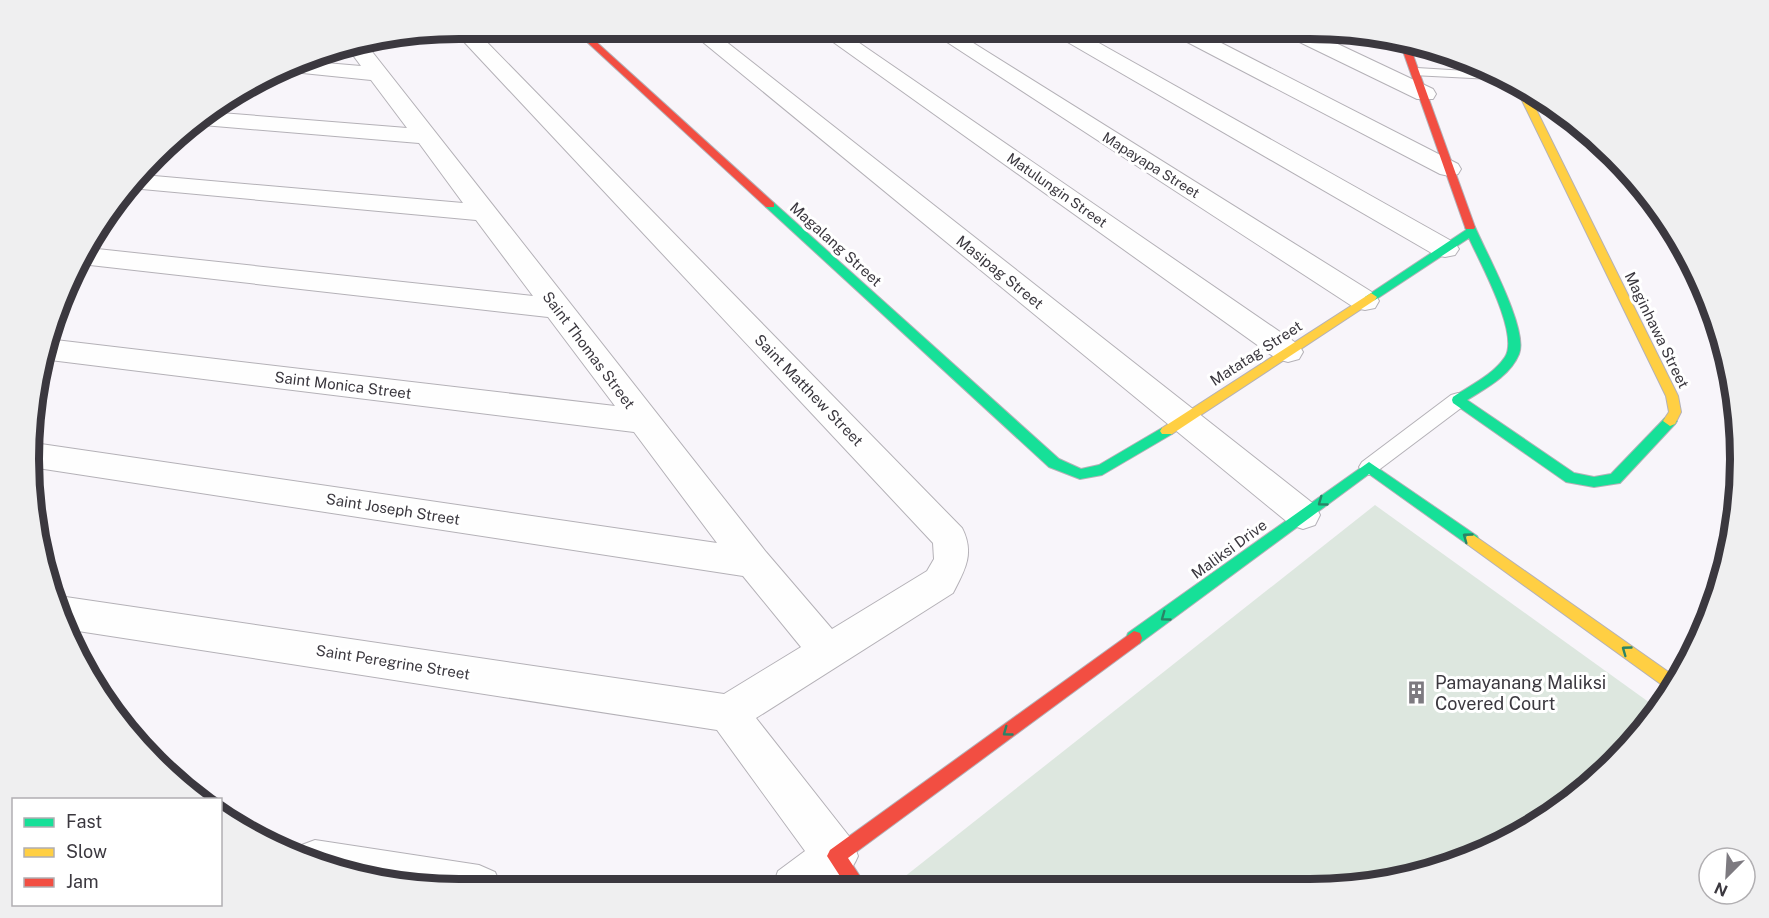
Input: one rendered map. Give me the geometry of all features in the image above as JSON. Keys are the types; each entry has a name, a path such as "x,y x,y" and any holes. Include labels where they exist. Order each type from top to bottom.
{"street":[{"name":"Saint Matthew Street","path":"473,39 950,538 952,560 940,582 728,713"},
{"name":"Magalang Street","path":"588,39 1054,463 1080,474"},
{"name":"Masipag Street","path":"709,39 1303,515"},
{"name":"Matulungin Street","path":"839,39 1288,352"},
{"name":"Mapayapa Street","path":"954,39 1365,301"},
{"path":"1077,39 1445,249"},
{"path":"1196,39 1449,169"},
{"path":"1309,39 1425,94"},
{"path":"1408,50 1425,94 1469,232 1510,321 1516,345 1511,362 1458,400"},
{"name":"Saint Thomas Street","path":"360,51 753,563 827,651"},
{"path":"305,68 378,74"},
{"name":"Maginhawa Street","path":"1458,400 1571,478 1594,482 1616,479 1668,424 1675,412 1672,396 1526,99"},
{"path":"213,119 428,137"},
{"path":"143,183 486,213"},
{"name":"Matatag Street","path":"1080,474 1102,470 1185,420 1469,232"},
{"path":"91,257 557,308"},
{"name":"Saint Monica Street","path":"53,350 643,421"},
{"name":"Saint Joseph Street","path":"39,456 753,563"},
{"path":"1369,467 1667,680"},
{"name":"Maliksi Drive","path":"847,872 1303,515 1369,467"},
{"name":"Saint Peregrine Street","path":"68,613 728,713"},
{"path":"728,713 847,872 824,879"}],"lane":[{"path":"1417,72 1481,76"},
{"path":"1369,467 1458,400"}],"shaded area":[{"path":"1375,505 1651,704 1607,756 1566,792 1496,836 1419,865 1365,875 1310,879 902,879"}],"traffic: fast":[{"path":"770,205 1054,463 1080,474 1102,470 1167,431"},
{"path":"1470,227 1499,291 1515,342 1514,352 1504,367 1458,400 1571,478 1594,482 1615,479 1670,421"},
{"path":"1371,297 1469,233"},
{"path":"1134,638 1369,467 1472,540"}],"traffic: slow":[{"path":"1526,99 1672,396 1675,412 1670,421"},
{"path":"1167,431 1371,297"},
{"path":"1472,540 1667,680"}],"traffic: jam":[{"path":"588,39 770,205"},
{"path":"1407,50 1470,227"},
{"path":"852,879 836,856 1134,638"}],"place":[{"name":"Pamayanang Maliksi Covered Court","path":"1417,692"}]}
